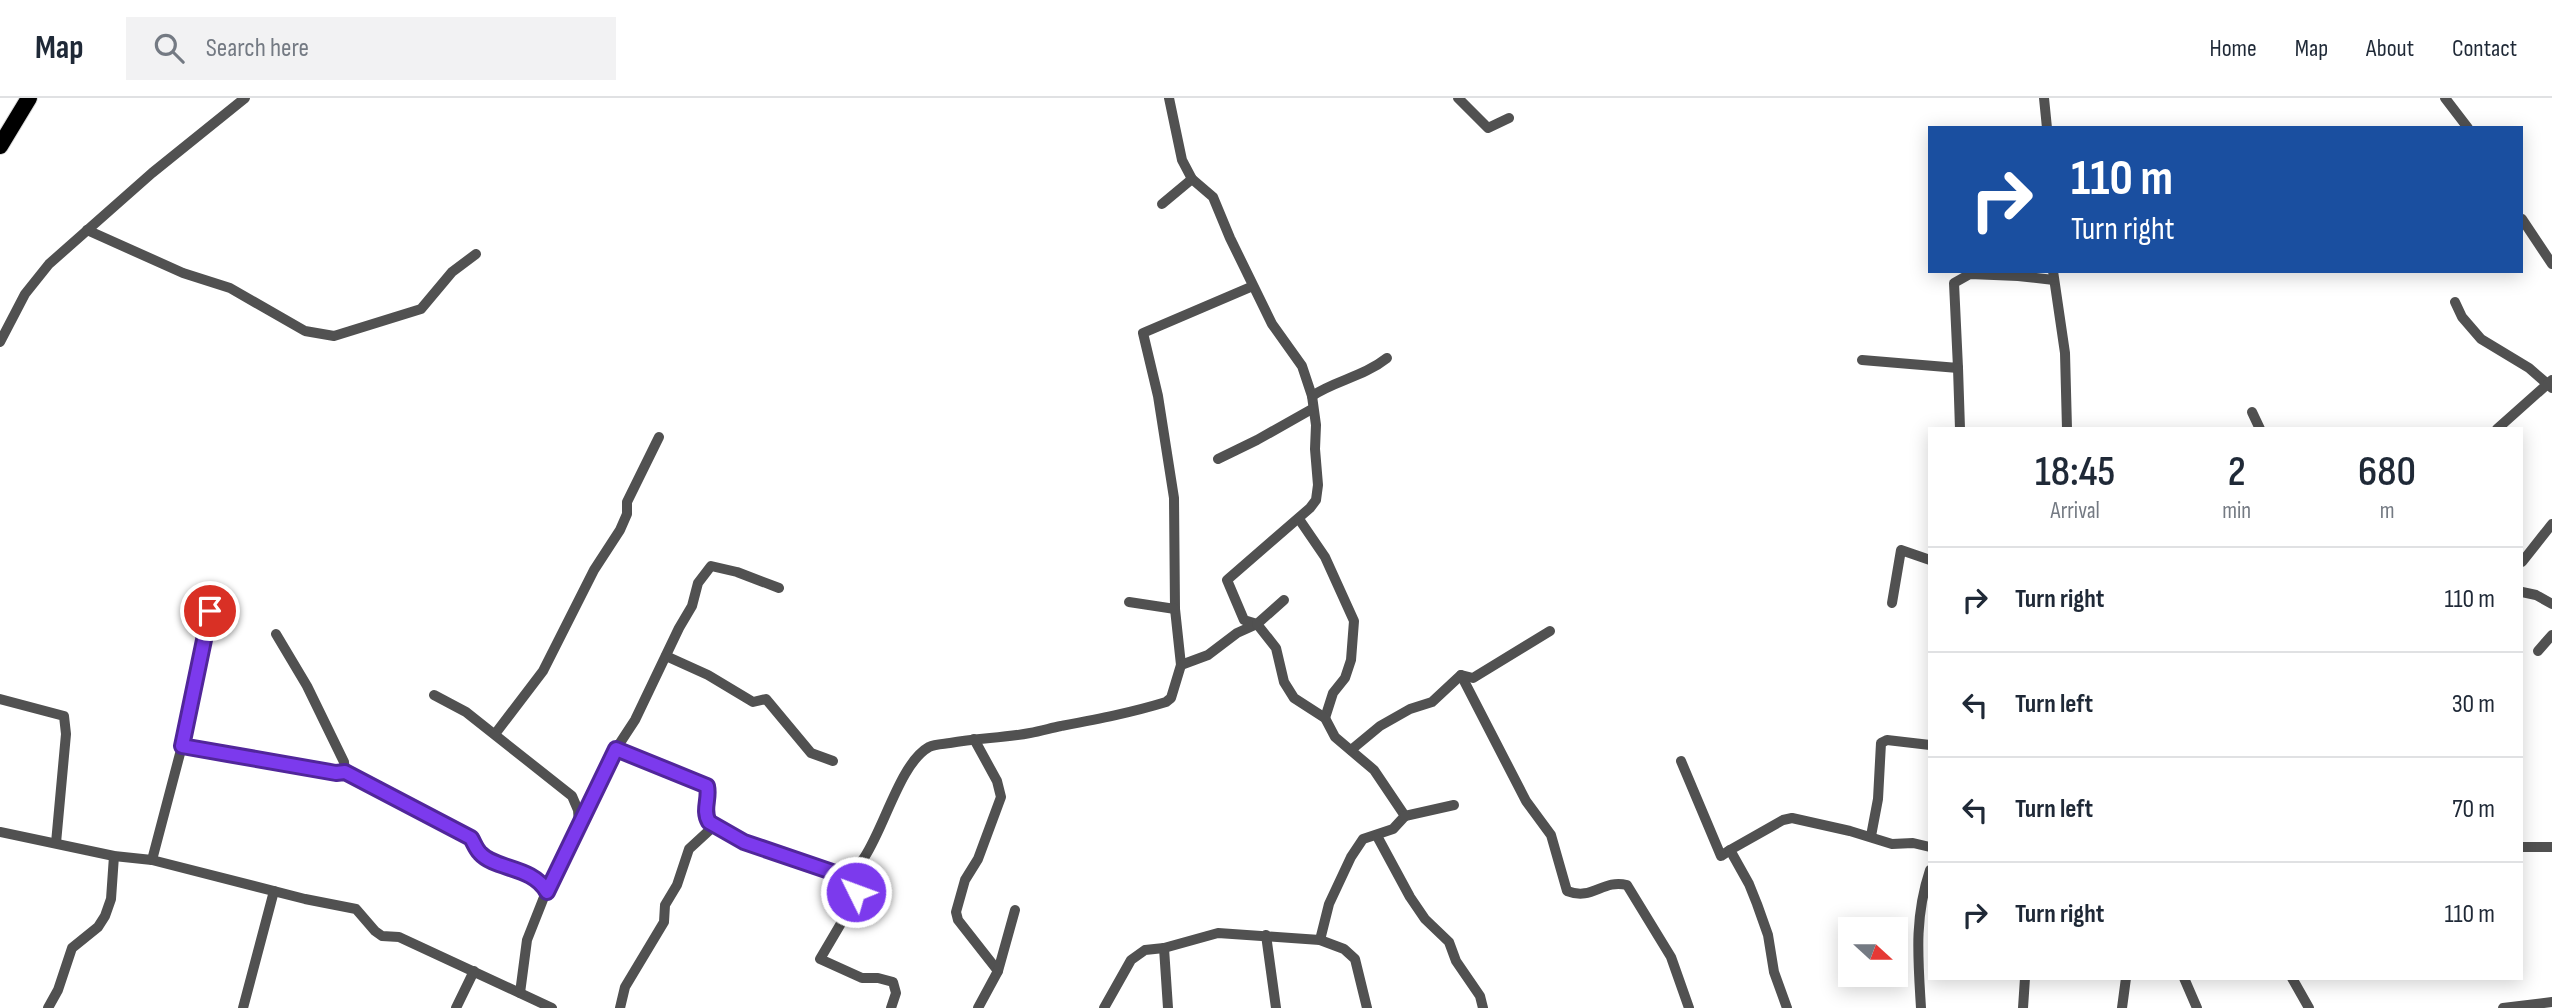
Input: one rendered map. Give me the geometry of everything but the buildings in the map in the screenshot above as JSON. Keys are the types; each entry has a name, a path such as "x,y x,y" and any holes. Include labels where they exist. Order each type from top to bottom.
{"main road":[{"path":"0,146 29,98"}],"street":[{"path":"0,341 25,294 49,264 152,173 245,98"},
{"path":"1169,98 1182,160 1192,179 1213,197 1272,324 1302,366 1312,396 1316,425 1316,500 1299,519 1227,580 1244,620 1257,624 1276,648 1284,682 1294,698 1325,718 1335,737 1374,770 1405,816"},
{"path":"1458,98 1488,128 1509,118"},
{"path":"2044,98 2047,126"},
{"path":"2445,98 2466,126"},
{"path":"1162,204 1192,179"},
{"path":"2523,220 2552,264"},
{"path":"87,230 183,273 230,288 305,331 334,335 421,309 452,272 476,254"},
{"path":"1961,427 1954,284 1970,274 2054,276 2065,353 2067,427"},
{"path":"616,749 707,786 706,816 709,822 744,842 841,875 849,875 877,836 893,794 914,761 930,747 1030,733 1115,717 1166,702 1171,698 1181,665 1175,609 1174,498 1158,396 1143,333 1253,286"},
{"path":"2455,302 2462,317 2481,338 2551,384 2499,427"},
{"path":"1312,396 1324,388 1372,370 1387,358"},
{"path":"1861,360 1958,368"},
{"path":"1218,458 1258,440 1312,409"},
{"path":"2252,412 2259,427"},
{"path":"495,734 543,671 594,570 620,530 627,514 628,502 659,437"},
{"path":"1299,519 1325,557 1354,621 1351,660 1345,678 1333,693 1325,718"},
{"path":"2523,561 2552,524"},
{"path":"1892,603 1901,550 1928,559"},
{"path":"520,993 527,940 547,892 616,749 635,720 692,606 698,583 711,566 737,572 779,588"},
{"path":"2523,592 2536,595 2552,604"},
{"path":"1181,665 1208,655 1237,633 1257,624 1284,600"},
{"path":"1129,602 1175,609"},
{"path":"152,860 182,746 211,610"},
{"path":"1461,676 1473,678 1550,631"},
{"path":"276,634 307,685 344,762 345,772"},
{"path":"2538,651 2552,635"},
{"path":"667,656 708,675 753,702 766,699 811,753 833,761"},
{"path":"1352,750 1380,726 1410,709 1432,702 1461,676"},
{"path":"1461,676 1526,801 1551,835 1567,891 1578,895 1615,882 1627,885 1671,957 1689,1008"},
{"path":"434,695 466,712 572,796 578,810 579,827"},
{"path":"0,699 64,716 66,734 55,843"},
{"path":"974,739 997,781 1001,797 978,859 965,880 956,912 958,920 998,971"},
{"path":"1871,836 1878,799 1881,743 1887,740 1928,745"},
{"path":"182,746 336,773 345,772 471,838 481,855 533,877 547,892"},
{"path":"1681,761 1721,856 1783,820 1792,818 1871,836 1892,845 1913,843 1928,847"},
{"path":"1320,940 1329,904 1350,857 1363,839 1393,829 1405,816 1454,805"},
{"path":"620,1008 625,986 664,922 665,905 677,885 688,849 714,825"},
{"path":"0,832 114,856 152,860 356,909 367,924 382,936 400,937 552,1008"},
{"path":"1377,836 1425,919 1450,942 1457,961 1480,996 1483,1008"},
{"path":"2523,848 2552,847"},
{"path":"1731,850 1749,884 1768,935 1774,972 1787,1008"},
{"path":"48,1008 58,990 72,948 98,927 105,916 111,899 114,856"},
{"path":"849,875 856,892 853,903 820,959 862,978 893,982 896,993 891,1008"},
{"path":"1921,1008 1916,955 1918,919 1928,878"},
{"path":"243,1008 274,891"},
{"path":"978,1008 998,971 1015,910"},
{"path":"1104,1008 1131,960 1145,950 1164,948 1218,933 1320,940 1344,949 1355,959 1367,1008"},
{"path":"1266,935 1276,1008"},
{"path":"1164,948 1168,1008"},
{"path":"456,1008 474,971"},
{"path":"2024,1008 2025,980"},
{"path":"2122,1008 2126,980"},
{"path":"2185,980 2197,1008"},
{"path":"2293,980 2309,1008"},
{"path":"2503,1008 2552,1002"}],"route":[{"path":"210,611 182,746 336,773 345,772 471,838 481,855 533,877 547,892 616,749 707,786 705,809 709,822 744,842 841,875 849,875 856,892"}]}
